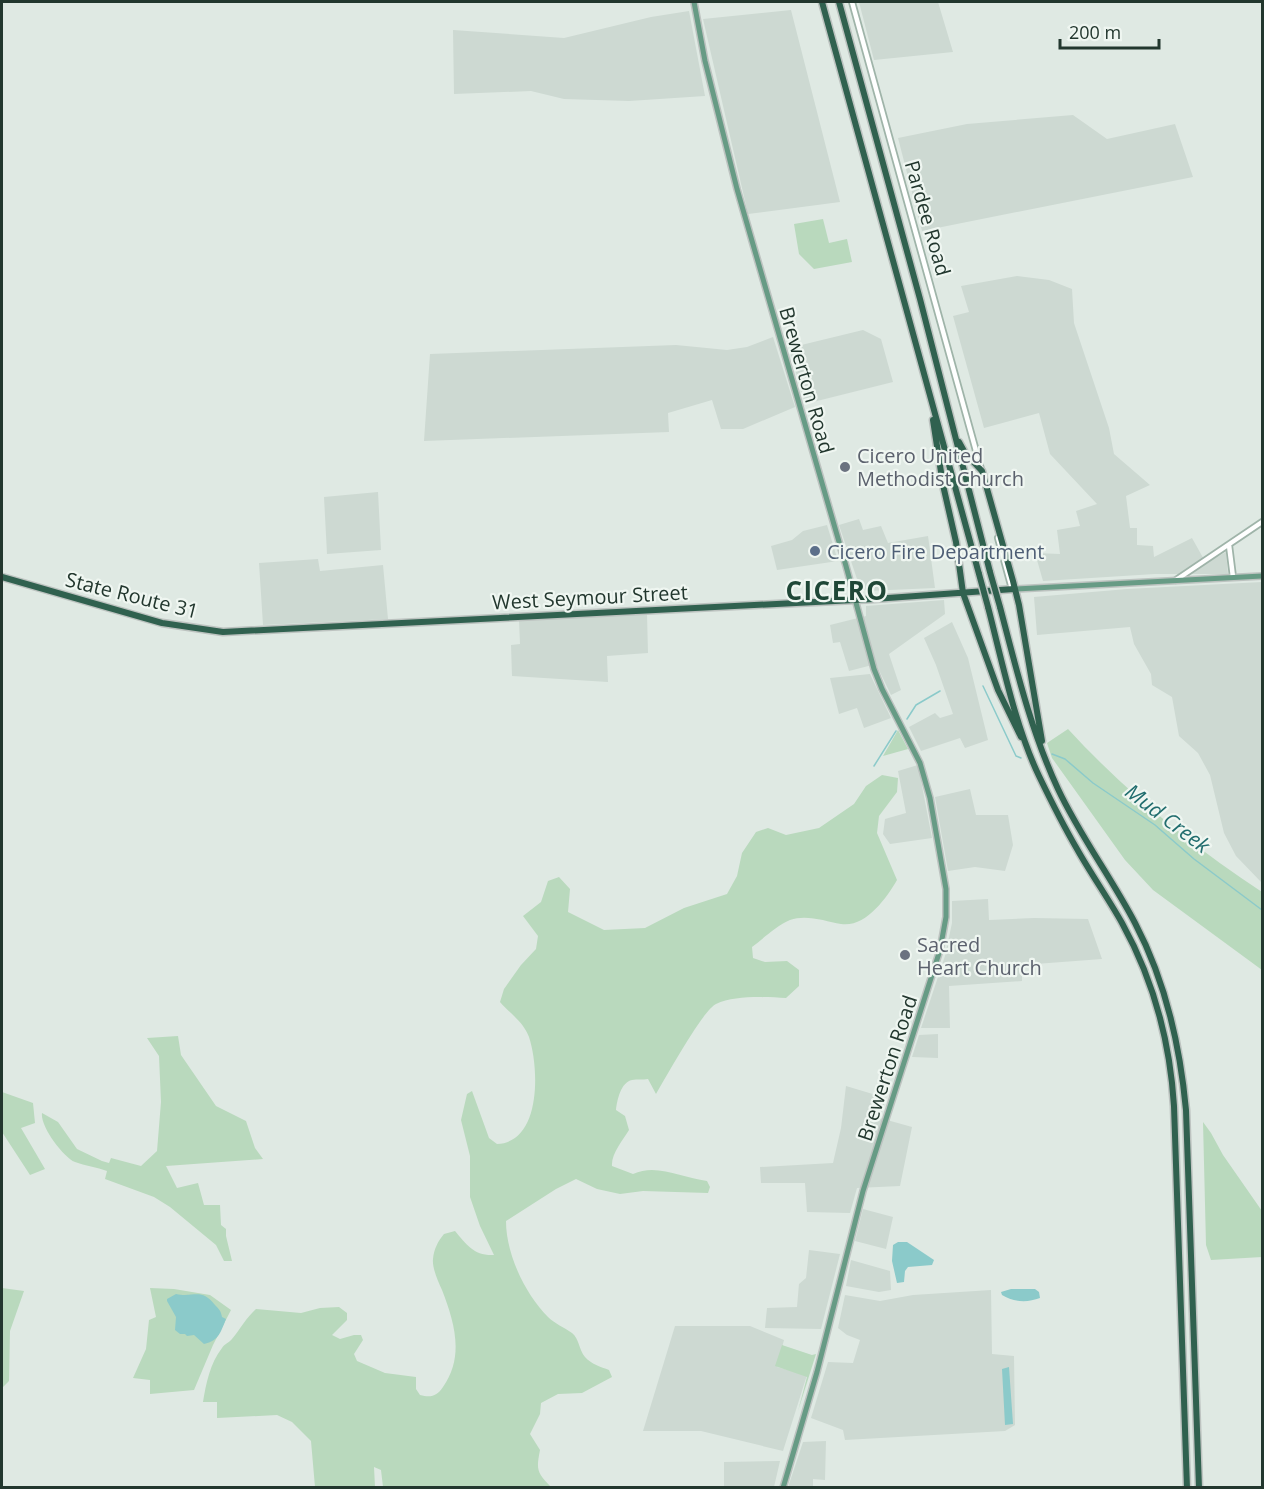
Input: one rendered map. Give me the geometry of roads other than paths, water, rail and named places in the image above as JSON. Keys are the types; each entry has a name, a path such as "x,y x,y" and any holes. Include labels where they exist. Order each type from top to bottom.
{"highway":[{"path":"822,2 1020,724 1030,753"},
{"path":"839,2 1028,711 1045,759 1078,828 1144,941 1160,980 1174,1029 1183,1076 1186,1110 1199,1488"},
{"path":"930,398 942,485 956,542 963,593 998,690 1059,816 1132,943 1150,988 1166,1046 1174,1106 1187,1488"},
{"path":"952,423 965,453 980,469"},
{"path":"965,453 969,453 973,446"},
{"name":"Pardee Road","path":"980,469 1019,605 1034,706 1045,759"},
{"name":"State Route 31","path":"2,578 182,628 230,632 328,628"},
{"name":"West Seymour Street","path":"328,628 1013,589"}],"main road":[{"name":"Brewerton Road","path":"694,2 705,61 737,189 874,669 882,690 925,776 945,881 946,917 940,950 863,1191 817,1372 783,1488"},
{"path":"1013,589 1263,576"}],"street":[{"name":"Pardee Road","path":"852,2 980,469"},
{"path":"1176,580 1263,522"},
{"path":"1229,545 1233,577"}],"water":[{"path":"898,1242 907,1242 934,1260 932,1265 908,1267 905,1271 904,1282 897,1283 892,1261 893,1245"},
{"path":"1011,1289 1035,1289 1039,1292 1040,1298 1020,1301 1002,1295 1001,1292"},
{"path":"176,1294 206,1296 218,1308 222,1317 226,1319 221,1331 213,1341 204,1344 194,1335 187,1336 175,1330 176,1317 167,1299"},
{"path":"1009,1367 1013,1424 1005,1425 1002,1369"}],"waterway":[{"name":"Mud Creek","path":"983,686 1016,756 1021,758"},
{"name":"Mud Creek","path":"907,719 916,705 940,691"},
{"name":"Mud Creek","path":"874,766 896,731"},
{"name":"Mud Creek","path":"1052,754 1065,759 1093,783 1155,825 1194,859 1262,910"}],"place":[{"name":"Cicero United Methodist Church","path":"845,467"},
{"name":"Cicero Fire Department","path":"815,551"},
{"name":"Sacred Heart Church","path":"905,955"}],"district":[{"name":"CICERO","path":"837,590"}]}
